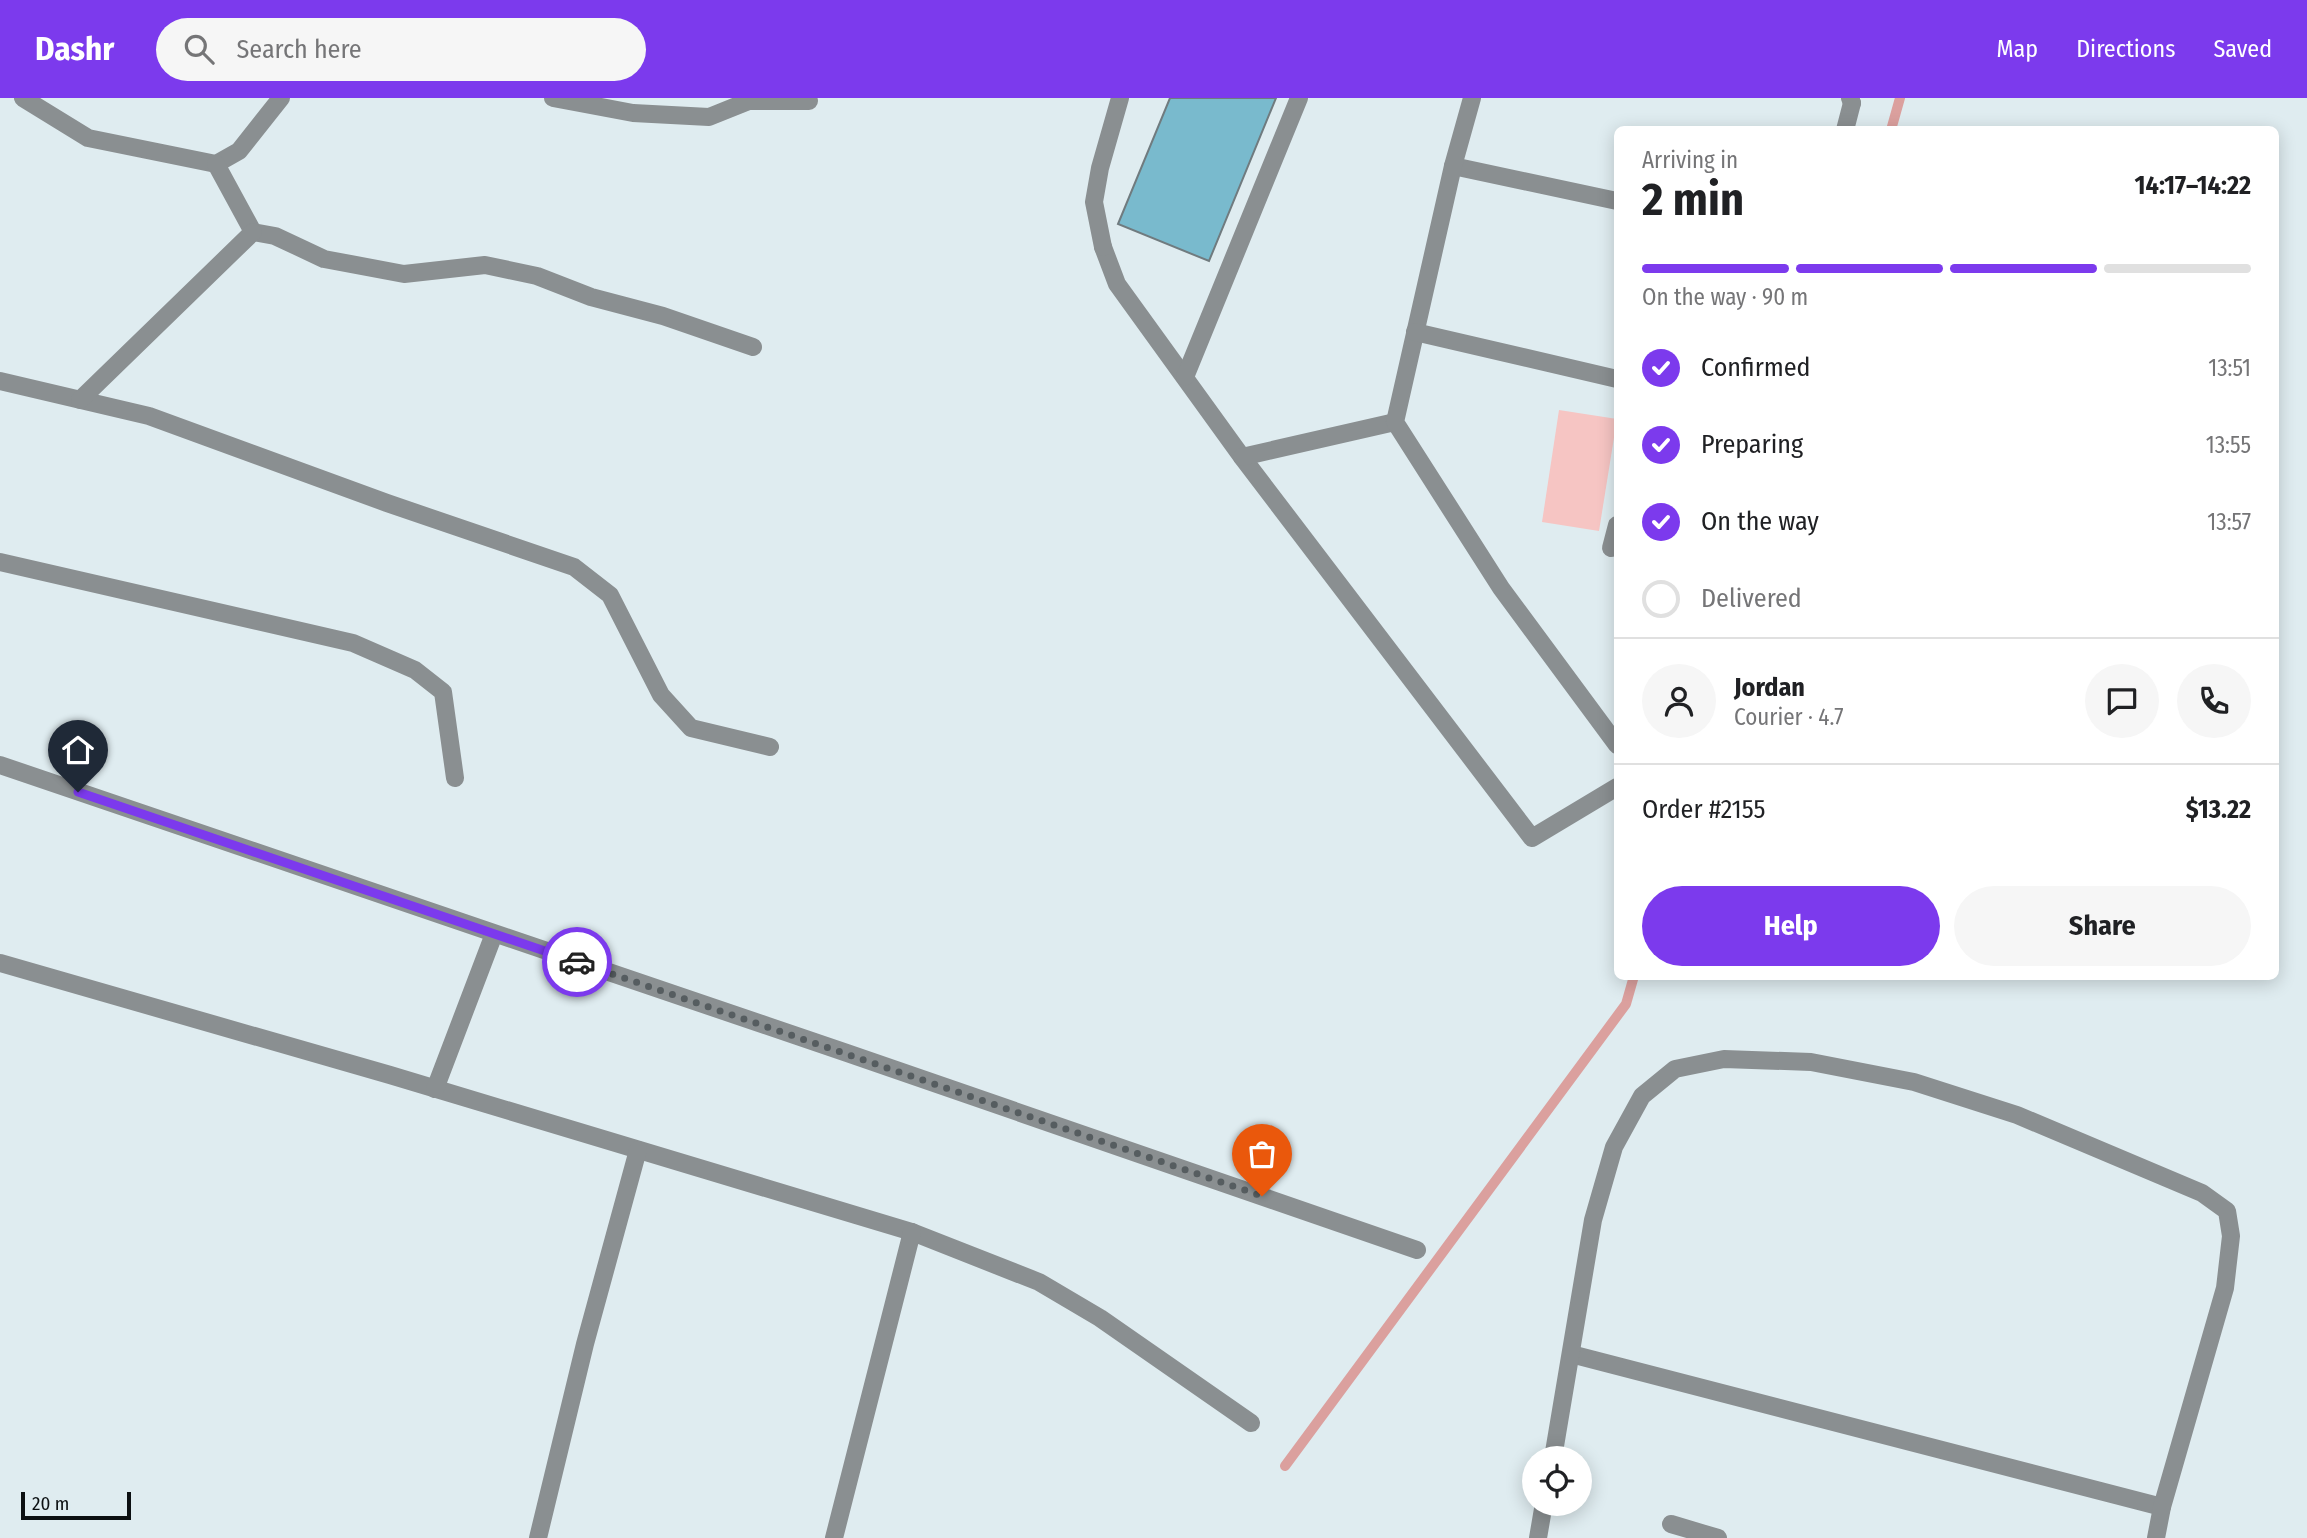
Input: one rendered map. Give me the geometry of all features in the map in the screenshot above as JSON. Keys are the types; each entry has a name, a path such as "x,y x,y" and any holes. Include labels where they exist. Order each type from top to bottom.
{"street":[{"path":"23,98 88,138 216,164 239,150 281,98"},
{"path":"553,98 634,113 709,117 749,102 809,102"},
{"path":"1120,98 1100,168 1094,202 1103,247 1117,284 1242,457 1532,838 1614,789"},
{"path":"1185,377 1299,98"},
{"path":"1472,98 1453,166 1395,422 1502,588 1614,741"},
{"path":"1846,126 1851,101"},
{"path":"216,164 253,232"},
{"path":"1453,166 1614,200"},
{"path":"253,232 275,236 324,259 404,275 485,265 537,276 591,297 663,316 752,347"},
{"path":"80,400 253,232"},
{"path":"1415,332 1614,378"},
{"path":"0,381 149,416 387,503 574,567 610,596 661,695 691,728 770,747"},
{"path":"1242,457 1395,422"},
{"path":"1611,548 1614,536"},
{"path":"0,562 353,643 415,670 443,692 455,778"},
{"path":"0,765 1418,1250"},
{"path":"435,1089 494,934"},
{"path":"0,963 435,1089 912,1232 1039,1282 1100,1318 1251,1423"},
{"path":"1555,1446 1593,1220 1614,1147 1642,1096 1675,1069 1724,1059 1811,1062 1914,1082 2017,1115 2202,1193 2227,1211 2231,1236 2225,1288 2162,1507 2156,1538"},
{"path":"538,1538 585,1344 638,1150"},
{"path":"834,1538 912,1232"},
{"path":"1571,1354 2162,1507"},
{"path":"1538,1538 1542,1516"},
{"path":"1671,1524 1718,1538"}],"shaded area":[{"path":"1559,410 1614,419 1614,438 1599,531 1542,522"}],"building":[{"path":"1170,98 1276,98 1209,261 1118,224"}],"waterway":[{"path":"1892,126 1900,98"},
{"path":"1285,1466 1626,1004 1633,980"}],"way so far":[{"path":"577,962 1262,1196"}],"route":[{"path":"78,792 577,962"}]}
